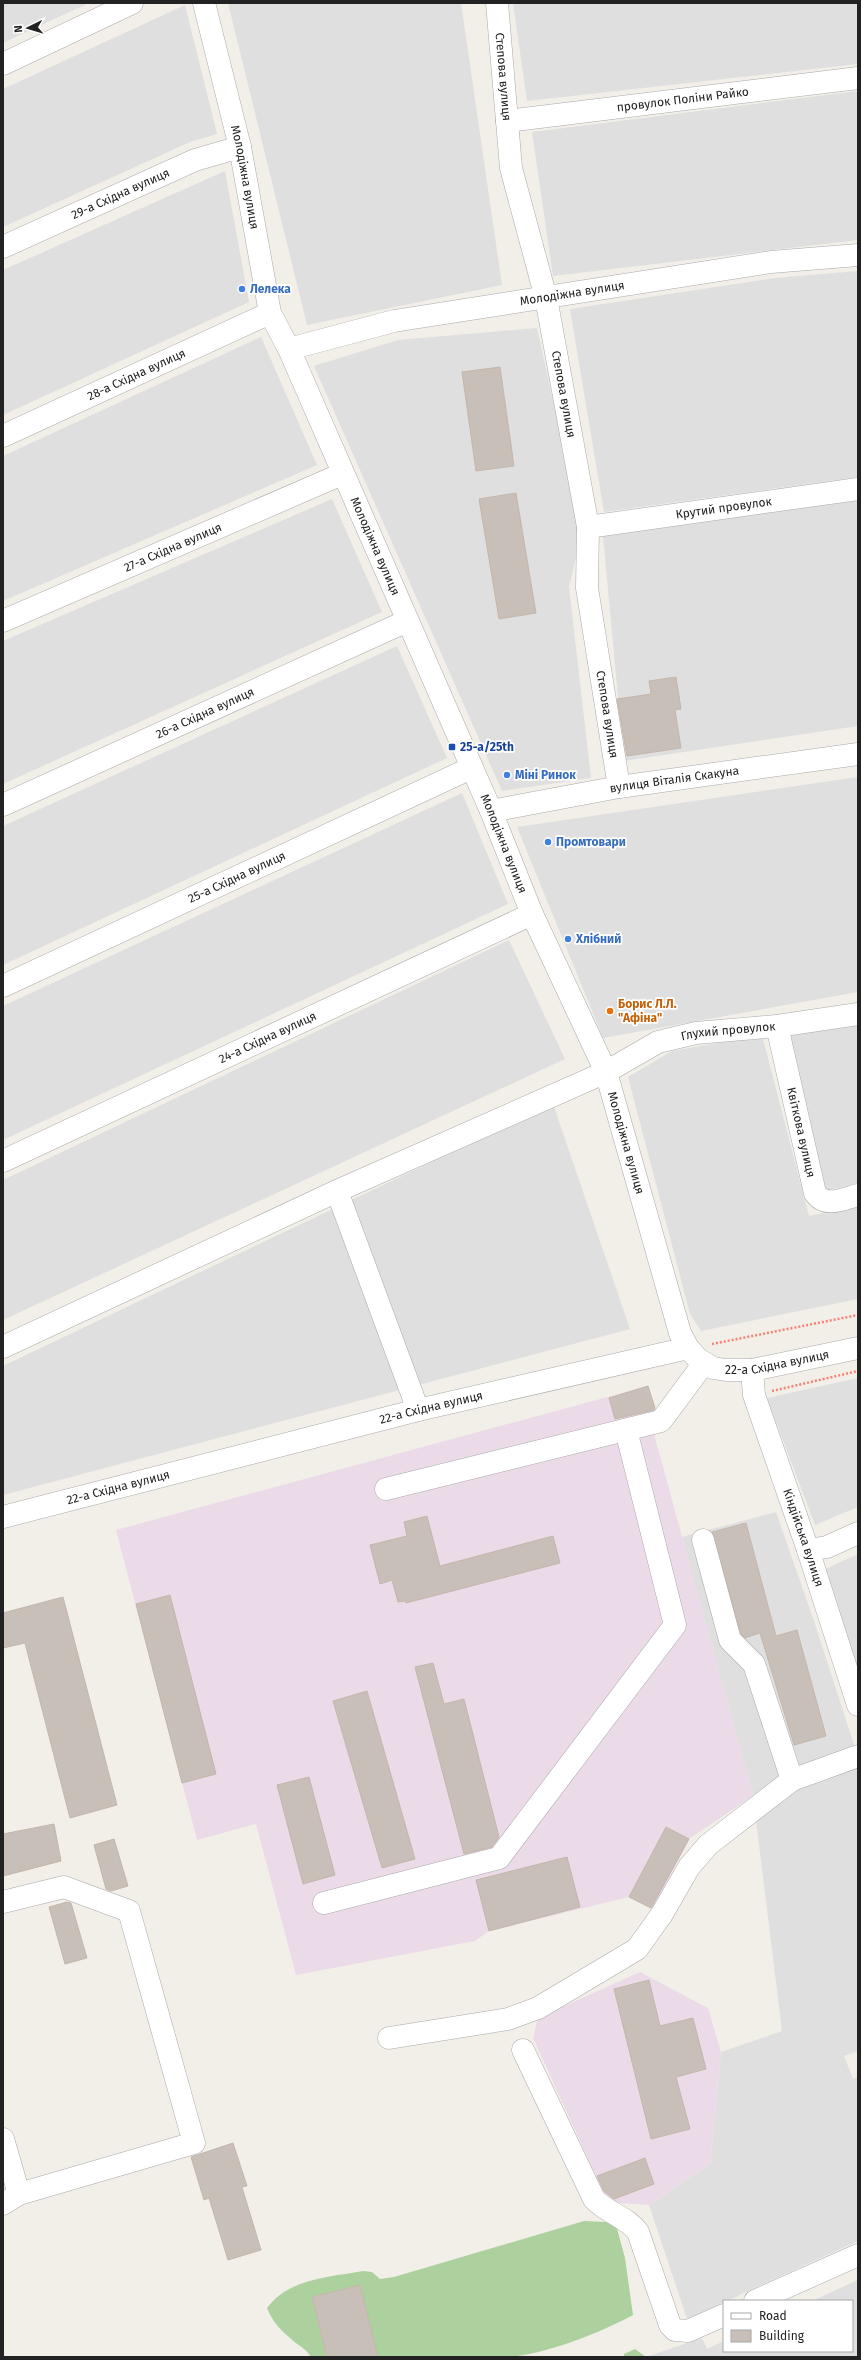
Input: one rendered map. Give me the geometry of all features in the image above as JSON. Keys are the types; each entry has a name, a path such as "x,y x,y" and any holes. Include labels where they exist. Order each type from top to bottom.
{"street":[{"path":"3,64 132,3"},
{"name":"Молодіжна вулиця","path":"204,3 240,147 270,313 288,349 491,811 532,914 606,1072 680,1333 688,1348"},
{"name":"Степова вулиця","path":"497,3 511,168 546,298 588,527 587,588 619,787"},
{"name":"провулок Поліни Райко","path":"507,121 858,78"},
{"name":"29-а Східна вулиця","path":"3,247 195,160 240,147"},
{"name":"Молодіжна вулиця","path":"288,349 394,321 771,262 858,255"},
{"name":"28-а Східна вулиця","path":"3,436 270,313"},
{"name":"27-а Східна вулиця","path":"3,621 342,474"},
{"name":"Крутий провулок","path":"588,527 858,489"},
{"name":"26-а Східна вулиця","path":"3,805 407,621"},
{"name":"вулиця Віталія Скакуна","path":"491,811 619,787 858,754"},
{"name":"25-а Східна вулиця","path":"3,986 471,768"},
{"name":"24-а Східна вулиця","path":"3,1161 532,914"},
{"name":"Глухий провулок","path":"3,1347 337,1191 606,1072 658,1042 696,1033 777,1026 858,1014"},
{"name":"Квіткова вулиця","path":"777,1026 815,1193 819,1198 827,1202 858,1195"},
{"path":"337,1191 418,1410"},
{"name":"22-а Східна вулиця","path":"3,1517 418,1410 688,1348 704,1363 726,1370 752,1370 858,1348"},
{"path":"386,1489 661,1421 704,1363"},
{"name":"Кіндійська вулиця","path":"752,1370 754,1395 808,1550 858,1705"},
{"path":"324,1903 499,1858 675,1625 626,1430"},
{"path":"808,1550 827,1546 858,1533"},
{"path":"703,1540 730,1640 754,1664 792,1780"},
{"path":"389,2038 508,2019 538,2008 637,1949 662,1914 689,1867 708,1845 792,1780 858,1756"},
{"path":"3,1902 64,1887 129,1911 194,2143 11,2199 3,2139"},
{"path":"523,2050 587,2187 600,2206 632,2224 638,2232 670,2325 675,2330 688,2331 723,2315"},
{"path":"757,2300 858,2255"}],"path":[{"path":"688,1348 858,1315"},
{"path":"754,1395 858,1371"}],"shaded area":[{"path":"3,3 89,3 3,43"},
{"path":"228,3 461,3 502,285 307,325"},
{"path":"513,3 858,3 858,64 527,101"},
{"path":"185,5 217,134 190,142 3,227 3,89"},
{"path":"858,91 858,240 553,276 532,132"},
{"path":"225,171 249,302 3,415 3,270"},
{"path":"858,271 858,477 604,512 570,309 775,278"},
{"path":"537,328 582,532 569,587 591,778 502,791 314,366 398,340"},
{"path":"261,337 317,465 3,601 3,456"},
{"path":"332,499 382,612 3,784 3,641"},
{"path":"858,500 858,726 624,761 603,536"},
{"path":"397,646 447,758 3,965 3,826"},
{"path":"858,777 858,992 603,1038 517,827"},
{"path":"462,793 508,904 3,1140 3,1006"},
{"path":"509,940 565,1059 3,1320 3,1180"},
{"path":"858,1023 858,1184 824,1191 788,1033"},
{"path":"762,1035 809,1216 858,1205 858,1299 701,1331 690,1314 628,1077 672,1051"},
{"path":"553,1104 630,1329 3,1495 3,1366"},
{"path":"858,1378 858,1507 815,1525 767,1398"},
{"path":"648,1386 656,1413 654,1434 753,1796 689,1839 653,1909 629,1897 489,1931 475,1941 296,1975 256,1824 197,1840 116,1530"},
{"path":"776,1512 814,1621 858,1757 858,2051 844,2056 853,2079 858,2077 858,2241 729,2300 723,2300 723,2303 687,2319 649,2205 710,2164 721,2052 782,2031 753,1796 682,1537"},
{"path":"858,1554 858,1680 821,1571"},
{"path":"640,1972 708,2008 721,2052 710,2164 649,2205 605,2202 596,2176 533,2038 538,2018"},
{"path":"858,2280 858,2357 646,2357 702,2338 707,2349 723,2341 723,2352 853,2352 853,2300 814,2300"}],"green space":[{"path":"584,2221 606,2222 616,2225 625,2258 633,2315 605,2329 554,2348 507,2357 378,2357 360,2285 312,2297 327,2357 311,2357 307,2351 279,2328 267,2308 276,2298 287,2290 311,2280 363,2271 372,2272 380,2279 394,2277"},
{"path":"635,2349 646,2357 624,2357 624,2354"}],"building":[{"path":"500,367 514,466 476,471 462,372"},
{"path":"516,493 536,613 499,619 479,499"},
{"path":"676,677 681,709 675,710 681,748 627,756 617,699 651,694 649,681"},
{"path":"648,1386 655,1408 654,1410 615,1419 609,1398"},
{"path":"427,1516 440,1566 553,1536 560,1563 406,1603 405,1601 398,1602 392,1580 380,1584 370,1545 407,1536 404,1522"},
{"path":"746,1523 776,1636 797,1630 826,1736 794,1745 760,1633 745,1638 741,1634 712,1532"},
{"path":"170,1595 216,1774 182,1783 136,1604"},
{"path":"63,1597 117,1805 70,1818 25,1643 3,1648 3,1613"},
{"path":"433,1663 444,1704 464,1699 499,1837 492,1847 464,1854 415,1667"},
{"path":"367,1691 415,1859 382,1868 333,1701"},
{"path":"309,1777 335,1875 303,1884 277,1785"},
{"path":"54,1824 61,1861 3,1876 3,1834"},
{"path":"666,1827 689,1839 651,1908 629,1897"},
{"path":"114,1839 128,1886 111,1891 106,1889 94,1845"},
{"path":"567,1857 580,1907 489,1931 476,1880"},
{"path":"67,1902 71,1903 87,1958 65,1964 49,1907"},
{"path":"649,1980 660,2026 693,2018 706,2069 676,2077 690,2129 651,2139 614,1989"},
{"path":"233,2143 247,2186 242,2187 261,2250 228,2260 209,2198 204,2200 191,2157"},
{"path":"645,2158 654,2184 614,2199 604,2191 597,2176"},
{"path":"360,2285 378,2357 327,2357 312,2297"}],"place":[{"name":"Лелека","path":"242,289"},
{"name":"25-а/25th","path":"452,747"},
{"name":"Міні Ринок","path":"507,775"},
{"name":"Промтовари","path":"548,842"},
{"name":"Хлібний","path":"568,939"},
{"name":"Борис Л.Л. \"Афіна\"","path":"610,1011"}]}
